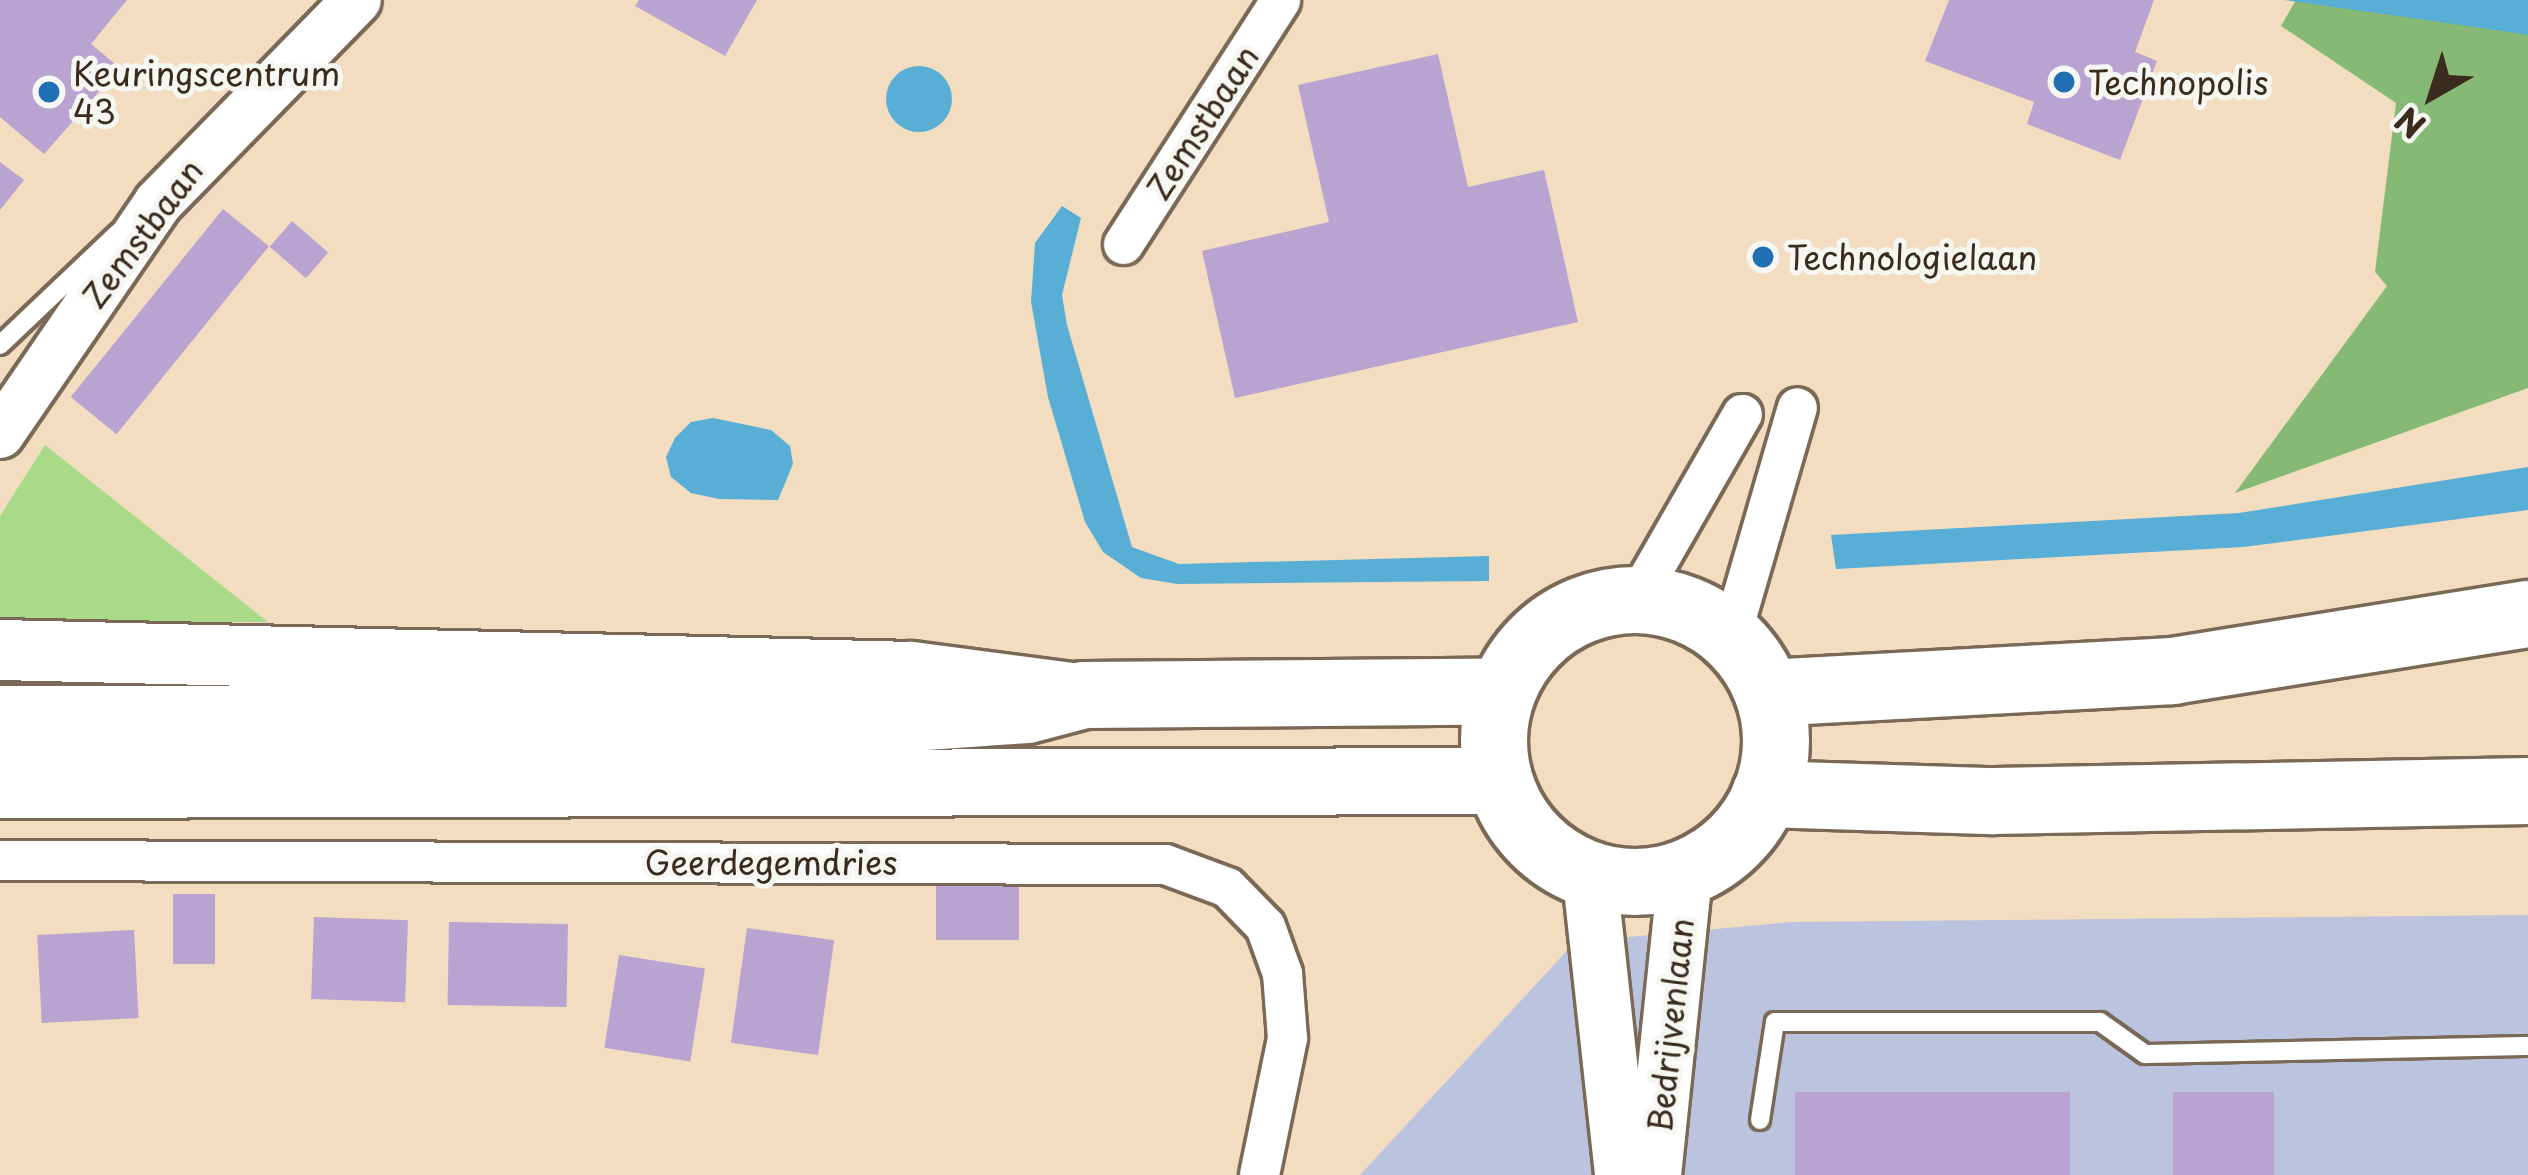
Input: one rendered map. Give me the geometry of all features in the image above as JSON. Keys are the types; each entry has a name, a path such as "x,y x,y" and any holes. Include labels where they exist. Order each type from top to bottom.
{"highway":[{"path":"1637,597 1672,601 1731,634 1768,693 1776,728 1765,794 1736,839 1685,874 1646,884 1590,879 1534,840 1499,781 1493,755 1501,692 1550,629 1579,611 1637,597"},
{"path":"1768,693 2172,671 2528,614"},
{"path":"0,719 895,719 1027,710 1084,695 1501,692"},
{"path":"0,785 1499,781"},
{"path":"1765,794 1994,801 2528,791"}],"main road":[{"path":"0,650 910,672 1084,695"},
{"name":"Bedrijvenlaan","path":"1654,1175 1685,874"},
{"name":"Bedrijvenlaan","path":"1590,879 1622,1175"}],"street":[{"name":"Zemstbaan","path":"0,434 158,202 357,0"},
{"name":"Zemstbaan","path":"1123,244 1280,0"},
{"path":"1731,634 1797,407"},
{"path":"1637,597 1742,414"},
{"name":"Geerdegemdries","path":"0,860 1165,864 1227,887 1265,926 1282,973 1287,1038 1259,1175"}],"lane":[{"path":"0,345 86,256 158,202"},
{"path":"1760,1120 1775,1022 2100,1022 2145,1054 2528,1046"}],"shaded area":[{"path":"2528,915 2528,1175 1360,1175 1575,942 1792,922"}],"green space":[{"path":"2296,0 2528,0 2528,388 2235,493 2387,286 2375,272 2396,103 2281,26"},
{"path":"45,445 268,622 0,623 0,516"}],"water":[{"path":"2284,0 2528,0 2528,35 2461,25"},
{"path":"919,66 942,76 952,99 942,122 919,132 896,122 886,99 896,76"},
{"path":"1062,206 1081,218 1062,295 1067,325 1132,547 1179,564 1489,556 1489,581 1177,584 1141,578 1103,552 1085,522 1048,397 1031,302 1035,243"},
{"path":"713,418 771,430 790,446 793,464 778,500 719,499 691,493 671,477 666,457 675,438 691,422"},
{"path":"2528,467 2528,510 2243,547 1836,569 1831,535 2239,513"}],"building":[{"name":"Keuringscentrum 43","path":"0,0 127,0 91,44 120,68 44,154 0,117"},
{"path":"639,0 757,0 725,56 635,6"},
{"name":"Technopolis","path":"1949,0 2154,0 2135,52 2157,61 2120,160 2027,124 2034,102 1925,61"},
{"path":"1438,54 1468,187 1544,170 1578,322 1235,398 1202,251 1329,222 1298,85"},
{"path":"0,162 24,180 0,210"},
{"path":"223,209 269,246 117,434 71,397"},
{"path":"292,221 328,252 306,278 270,247"},
{"path":"936,882 1019,882 1019,940 936,940"},
{"path":"173,894 215,894 215,964 173,964"},
{"path":"314,917 408,920 405,1002 311,999"},
{"path":"449,922 568,924 567,1007 448,1005"},
{"path":"747,928 834,940 818,1055 731,1043"},
{"path":"134,930 139,1018 42,1023 37,935"},
{"path":"619,955 705,969 690,1061 604,1048"},
{"path":"1795,1092 2070,1092 2070,1175 1795,1175"},
{"path":"2173,1092 2274,1092 2274,1175 2173,1175"}],"place":[{"name":"Technopolis","path":"2064,82"},
{"name":"Keuringscentrum 43","path":"49,92"},
{"name":"Technologielaan","path":"1763,257"}]}
